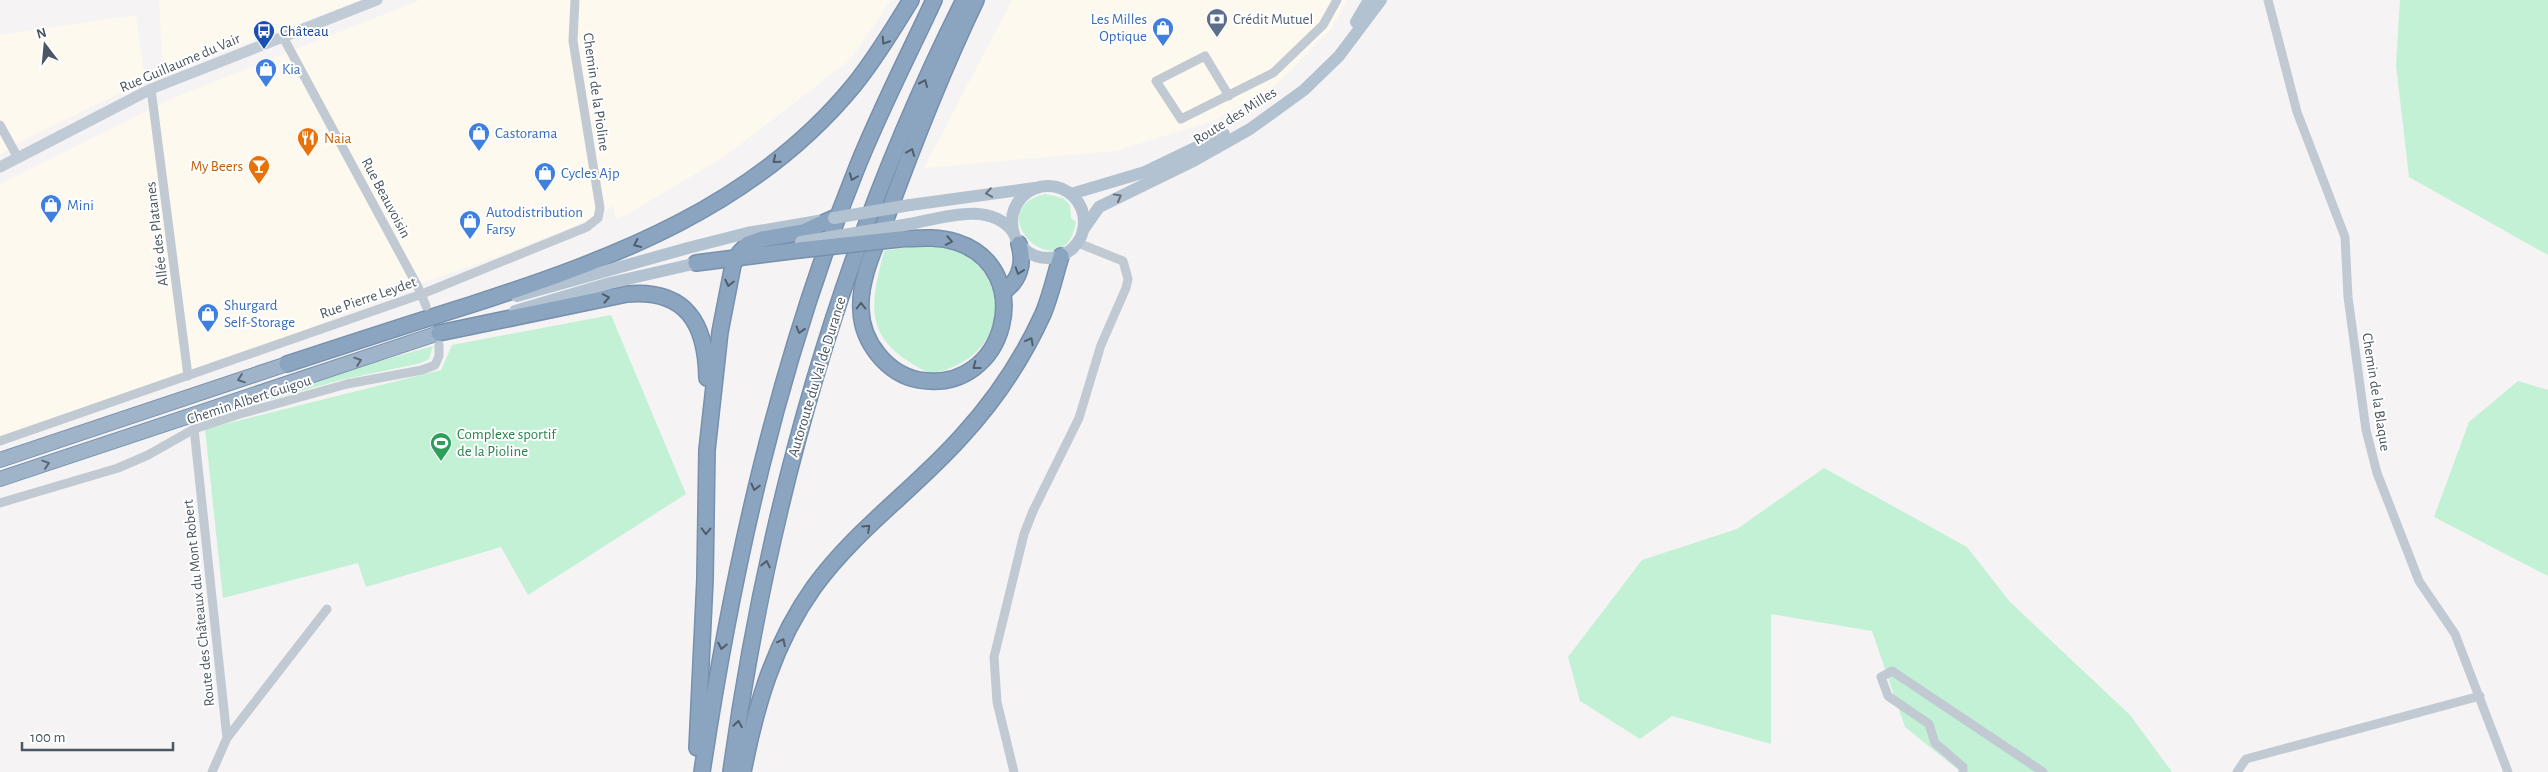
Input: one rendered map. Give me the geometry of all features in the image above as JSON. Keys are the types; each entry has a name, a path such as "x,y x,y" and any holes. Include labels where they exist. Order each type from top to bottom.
{"highway":[{"path":"0,460 550,279 616,254 694,216 757,175 788,151 829,111 867,68 911,0"},
{"name":"Autoroute du Val de Durance","path":"702,772 720,657 742,542 786,373 856,171 934,0"},
{"name":"Autoroute du Val de Durance","path":"732,772 746,673 766,563 813,382 854,256 897,144 964,0"},
{"path":"696,263 738,255 802,237 902,232 956,242 966,246 990,266 1002,292 1004,315 995,345 980,365 955,377 927,381 909,378 898,373 878,355 868,339 862,321 861,299 873,253 929,109 976,0"},
{"path":"802,237 834,218"},
{"path":"1002,292 1013,283 1020,271 1022,258 1016,238"},
{"path":"707,450 720,332 728,287 738,255"},
{"path":"743,772 756,710 763,687 773,659 800,608 815,586 856,538 962,437 1003,384 1030,340 1044,312 1061,256"},
{"path":"0,479 439,339 627,294 654,293 663,296 680,306 690,315 697,326 706,350 705,579 695,772"}],"main road":[{"name":"Rue Guillaume du Vair","path":"0,167 151,88 377,0"},
{"name":"Route des Milles","path":"1071,194 1145,172 1242,125 1298,85 1331,55 1362,13 1369,0"},
{"name":"Route des Milles","path":"1083,230 1100,207 1195,160 1250,129 1304,90 1339,56 1381,0"},
{"path":"834,218 1015,189 1049,186 1060,188 1071,194 1082,210 1083,230 1078,243 1061,256 1050,258 1038,257 1027,252 995,216 980,214 902,232"},
{"path":"1016,238 1012,221 1016,205 1027,193 1037,188"},
{"path":"287,364 688,248 747,233 802,237"},
{"path":"439,339 610,283 696,263"}],"street":[{"name":"Chemin de la Pioline","path":"575,0 573,41 600,208 598,218"},
{"path":"1229,96 1205,56 1156,80 1182,119 1229,96 1273,72 1323,25 1337,0"},
{"name":"Chemin de la Blaque","path":"2268,0 2297,112 2345,237 2348,297 2366,430 2377,473 2419,581 2455,634 2508,772"},
{"name":"Rue Beauvoisin","path":"283,36 422,294 426,306"},
{"name":"Allée des Platanes","path":"151,88 188,376"},
{"path":"0,125 18,158"},
{"name":"Rue Pierre Leydet","path":"0,441 422,294 587,227 598,218"},
{"path":"1014,772 996,702 994,657 1024,534 1032,511 1079,418 1101,345 1128,278 1123,261 1078,243"},
{"name":"Chemin Albert Guigou","path":"0,503 118,468 148,456 194,429 347,384 422,370 435,365 439,356 439,339"},
{"name":"Route des Châteaux du Mont Robert","path":"194,429 227,738 212,772"},
{"path":"227,738 327,610"},
{"path":"1963,772 1962,768 1934,743 1929,724 1888,696 1881,678 1892,671 2043,772"},
{"path":"2237,772 2246,759 2480,696"}],"shaded area":[{"path":"159,0 361,0 163,74"},
{"path":"420,0 891,0 851,59 724,157 626,215 616,219 613,206 587,221 510,252 403,290 278,341 173,379 0,436 0,184 175,97"},
{"path":"1012,0 1347,0 1332,28 1276,85 1215,120 1116,151 924,168"},
{"path":"136,15 145,81 25,139 0,155 0,35"}],"green space":[{"path":"2400,0 2548,0 2548,255 2409,177 2396,65"},
{"path":"1045,194 1063,198 1070,205 1071,218 1076,222 1068,242 1056,250 1043,249 1030,241 1021,229 1019,216 1026,203"},
{"path":"927,244 956,249 977,264 988,279 994,296 995,313 991,330 982,346 968,358 948,369 934,373 925,371 915,365 889,346 881,334 874,308 877,281 884,251"},
{"name":"Complexe sportif de la Pioline","path":"611,315 686,494 528,595 501,547 366,587 358,563 223,598 205,429 441,370 452,345"},
{"path":"433,346 429,359 421,363 341,380 241,408 240,406 341,372"},
{"path":"2518,381 2548,390 2548,576 2434,517 2469,422"},
{"path":"1824,468 1967,547 2010,602 2130,715 2172,772 1961,772 1905,727 1872,631 1771,614 1771,744 1672,716 1640,739 1580,701 1568,657 1642,560 1737,529"}],"place":[{"name":"Crédit Mutuel","path":"1217,38"},
{"name":"Les Milles Optique","path":"1163,47"},
{"name":"Château","path":"264,50"},
{"name":"Kia","path":"266,88"},
{"name":"Castorama","path":"479,152"},
{"name":"Naia","path":"308,157"},
{"name":"My Beers","path":"259,185"},
{"name":"Cycles Ajp","path":"545,192"},
{"name":"Mini","path":"51,224"},
{"name":"Autodistribution Farsy","path":"470,240"},
{"name":"Shurgard Self-Storage","path":"208,333"},
{"name":"Complexe sportif de la Pioline","path":"441,462"}]}
